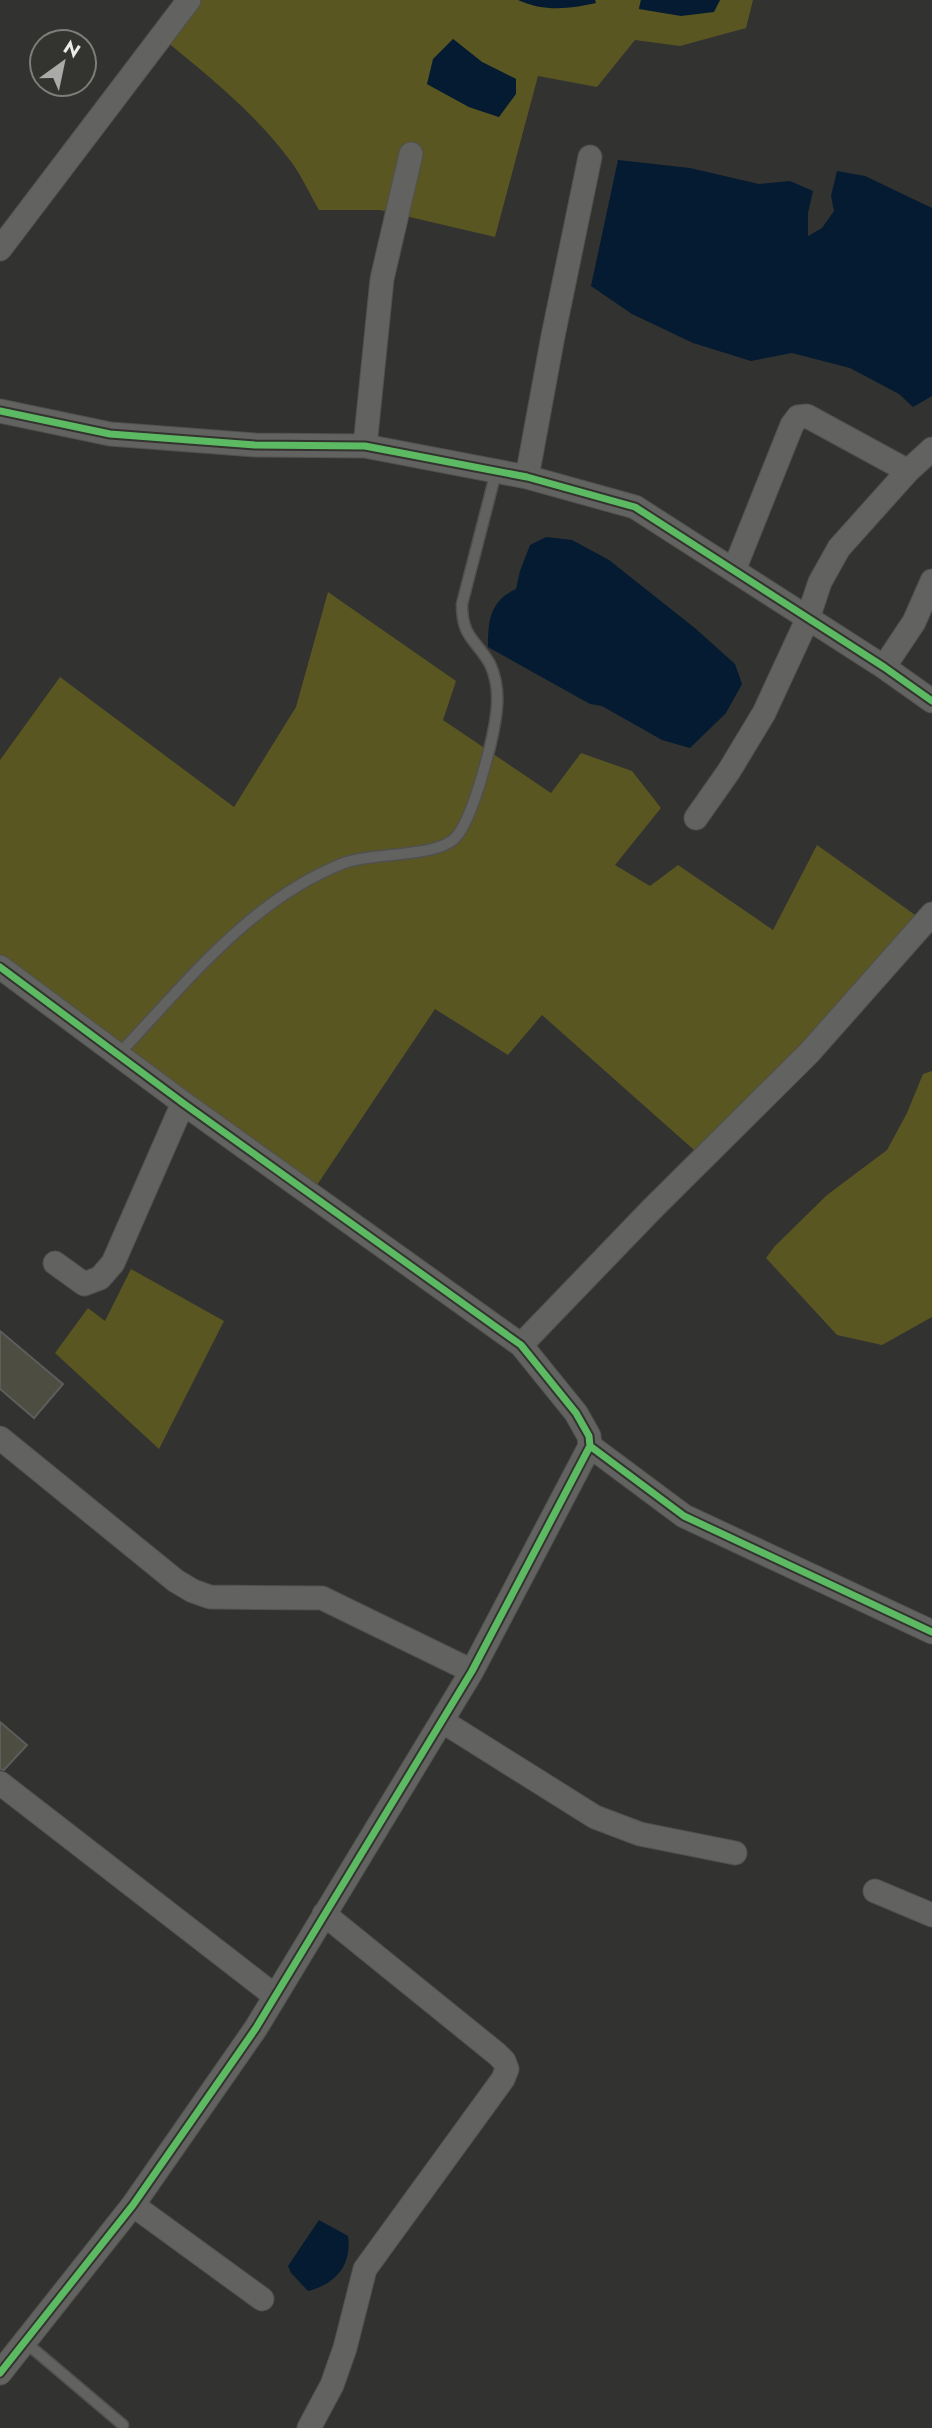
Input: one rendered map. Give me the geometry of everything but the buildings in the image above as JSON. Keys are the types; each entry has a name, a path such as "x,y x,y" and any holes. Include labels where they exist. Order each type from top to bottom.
{"street":[{"path":"0,249 190,0"},
{"path":"365,446 382,278 411,154"},
{"path":"527,477 552,336 590,157"},
{"path":"0,411 110,434 255,445 365,446 527,477 635,508 884,667 932,701"},
{"path":"734,570 792,425 798,417 807,416 908,471"},
{"path":"696,818 729,771 764,713 808,618 820,582 839,548 908,471 932,449"},
{"path":"884,667 914,622 932,581"},
{"path":"521,1345 652,1209 809,1053 932,914"},
{"path":"0,967 183,1103 521,1345 576,1413 589,1436 590,1446 472,1671 256,2028 133,2205 0,2373"},
{"path":"55,1263 84,1283 100,1278 113,1263 183,1103"},
{"path":"0,1438 103,1524 176,1581 193,1591 210,1597 227,1598 322,1598 472,1671"},
{"path":"590,1446 684,1516 932,1632"},
{"path":"442,1721 595,1816 640,1834 735,1853"},
{"path":"0,1783 275,1996"},
{"path":"875,1891 932,1915"},
{"path":"309,2428 332,2385 345,2348 365,2269 503,2079 507,2069 497,2054 324,1914"},
{"path":"133,2205 262,2299"}],"lane":[{"path":"119,1054 208,959 265,909 308,878 347,861 440,847 455,839 464,825 486,765 497,708 497,685 489,664 467,635 462,619 462,604 496,472"},
{"path":"25,2342 123,2425"}],"shaded area":[{"path":"189,0 641,0 639,8 713,12 720,0 753,0 746,28 680,46 635,40 597,87 538,76 495,237 380,210 319,210 293,165 261,125 229,94 161,37","holes":["453,39 482,62 516,79 499,117 469,107 427,84"]},
{"path":"328,592 456,681 443,720 551,793 581,753 632,771 661,808 615,865 650,886 678,865 773,930 817,845 925,922 703,1158 542,1015 508,1055 435,1009 315,1188 0,957 0,760 60,677 234,807 296,707"},
{"path":"932,1071 932,1317 882,1345 837,1335 766,1258 827,1195 887,1150 907,1113 923,1074"},
{"path":"131,1269 224,1321 159,1449 55,1353 88,1308 105,1321"}],"water":[{"path":"518,0 595,0 596,3 557,8"},
{"path":"641,0 720,0 714,12 681,16 639,9"},
{"path":"453,39 482,62 516,79 516,94 499,117 469,107 427,84 433,59"},
{"path":"618,160 690,168 759,184 790,181 813,191 808,213 808,236 822,228 834,211 831,196 837,171 865,176 932,208 932,396 913,407 899,394 850,368 792,353 751,361 693,343 632,314 591,286"},
{"path":"546,537 572,540 609,560 696,629 735,664 742,684 726,713 690,748 662,740 602,706 590,704 488,647 492,612 501,599 516,589 530,545"},
{"path":"319,2220 348,2236 349,2246 340,2272 327,2284 308,2291 288,2266"}],"cycle path":[{"path":"0,411 110,434 255,445 365,446 527,477 635,507 884,667 932,701"},
{"path":"0,967 183,1103 521,1345 576,1413 589,1436 590,1446 684,1516 932,1632"},
{"path":"0,2373 133,2205 256,2028 472,1671 590,1446"}]}
